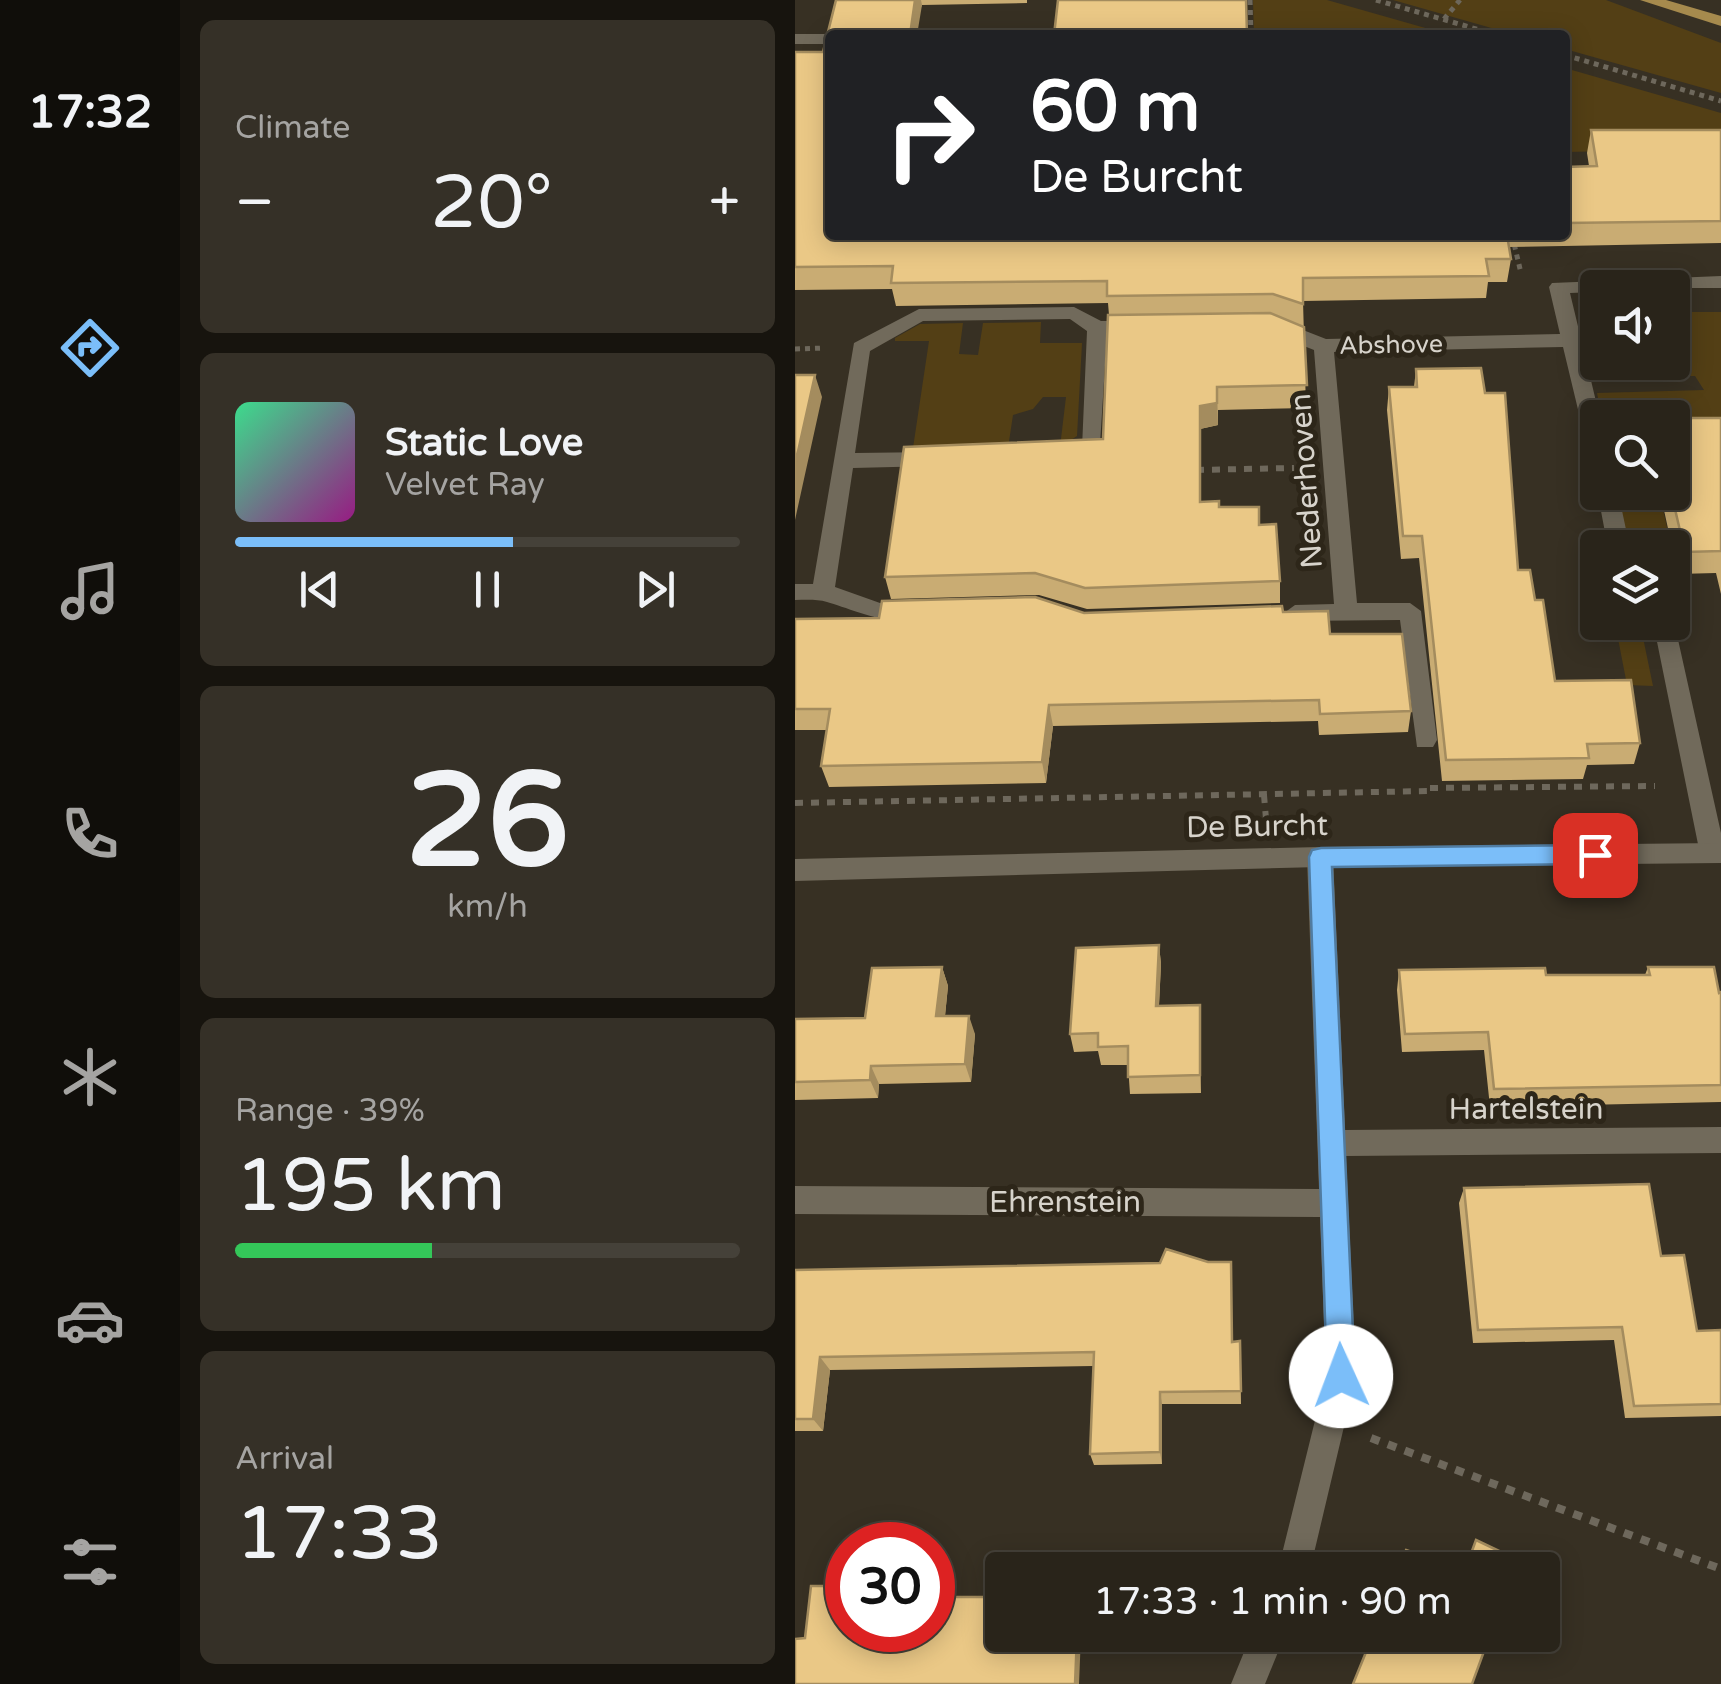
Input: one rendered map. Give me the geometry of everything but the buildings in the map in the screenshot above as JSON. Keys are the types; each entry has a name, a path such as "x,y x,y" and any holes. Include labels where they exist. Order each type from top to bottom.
{"main road":[{"path":"1648,0 1721,21"}],"street":[{"path":"795,39 825,39"},
{"path":"1586,400 1559,287 1721,282"},
{"path":"823,592 861,348 919,315 1074,313 1097,328 1156,327"},
{"name":"Abshove","path":"1253,326 1273,326 1324,346 1569,340"},
{"path":"1054,456 1092,455 1097,328"},
{"name":"Nederhoven","path":"1324,346 1346,611"},
{"path":"846,461 959,458"},
{"path":"795,592 823,592 879,610 939,609"},
{"name":"Nederhoven","path":"1266,614 1410,612 1425,740"},
{"path":"1667,640 1717,854"},
{"name":"De Burcht","path":"795,870 1321,857 1717,854"},
{"path":"1297,1552 1341,1376 1321,857"},
{"name":"Hartelstein","path":"1332,1142 1721,1140"},
{"name":"Ehrenstein","path":"795,1200 1335,1203"},
{"path":"1248,1684 1261,1652"}],"path":[{"path":"1250,0 1251,30"},
{"path":"1376,0 1479,30"},
{"path":"1444,20 1461,0"},
{"path":"1570,56 1721,101"},
{"path":"1186,470 1336,467"},
{"path":"1425,740 1430,791"},
{"path":"795,803 1698,786"},
{"path":"1328,1422 1721,1570"}],"shaded area":[{"path":"1253,0 1327,0 1432,30 1254,30"},
{"path":"1393,0 1606,0 1721,43 1721,93 1570,50 1570,30 1498,30"},
{"path":"1570,69 1721,113 1721,149 1570,152"},
{"path":"1690,312 1721,312 1721,421 1690,420 1690,400 1598,400 1597,393 1704,390 1695,376 1690,376"},
{"path":"1041,322 1040,343 1082,343 1077,436 1060,447 1066,397 1043,397 1033,409 1013,415 1008,448 913,448 929,341 895,338 920,324 963,323 959,354 978,355 983,323"},
{"path":"1620,510 1663,510 1668,530 1626,530"},
{"path":"1618,640 1644,640 1653,686 1627,685"}],"route":[{"path":"1341,1376 1321,857 1595,855"}]}
